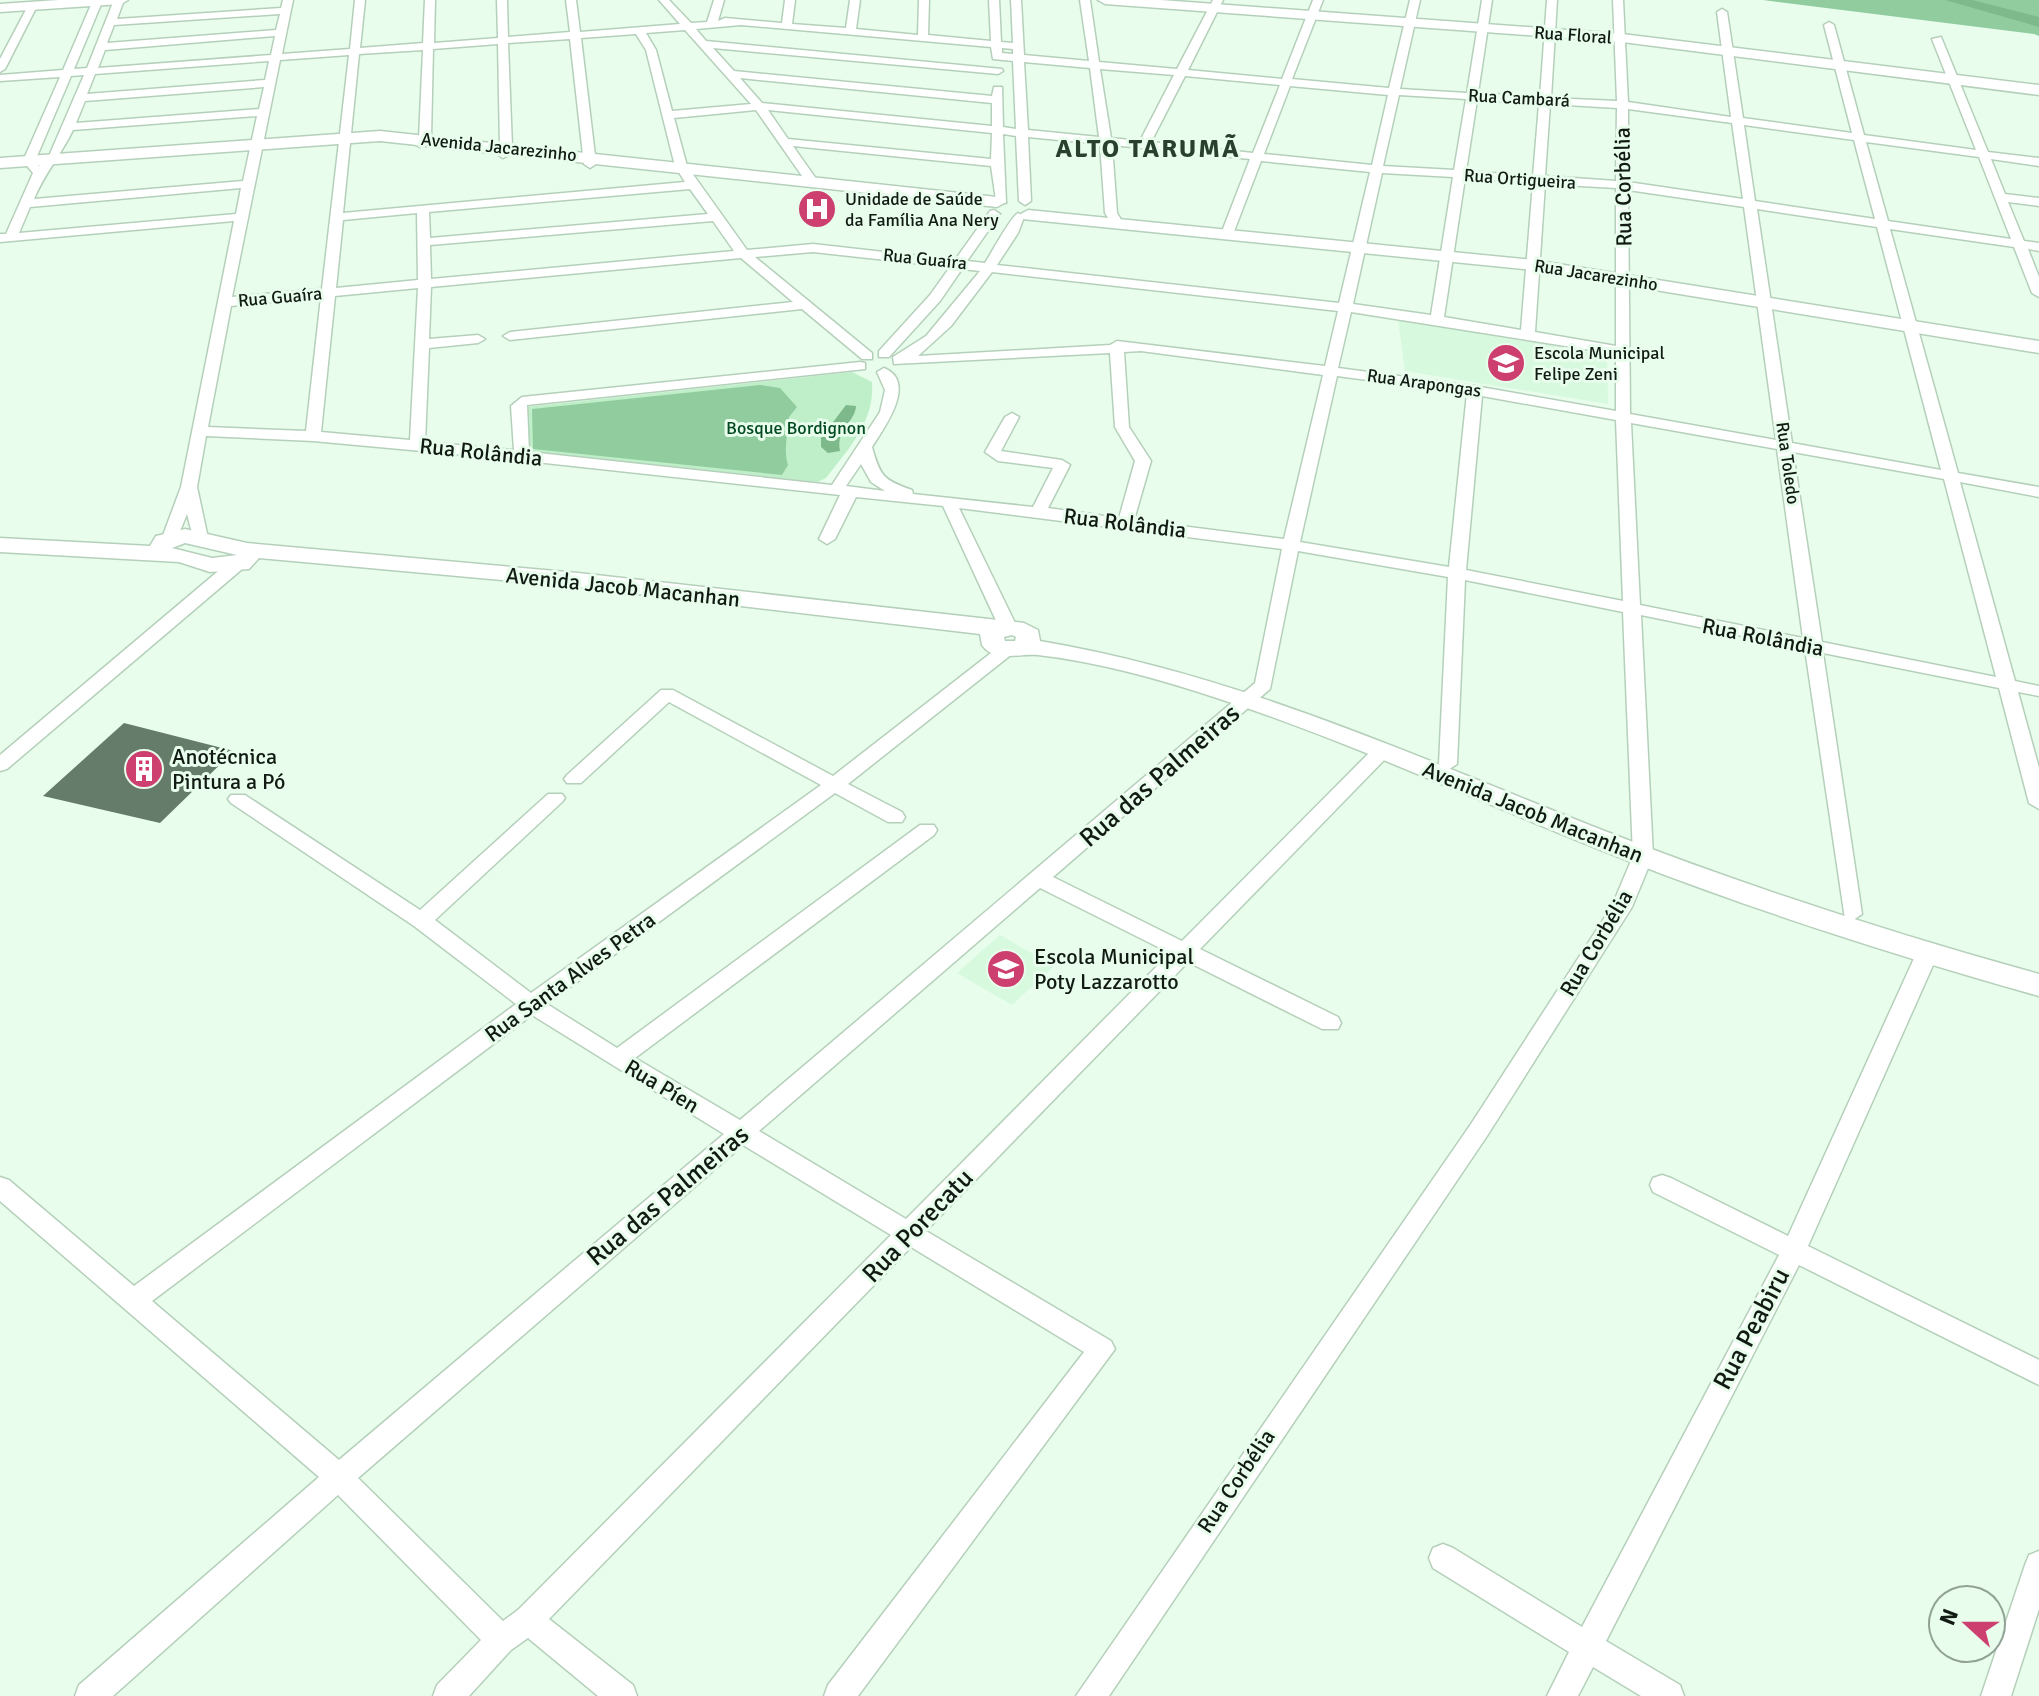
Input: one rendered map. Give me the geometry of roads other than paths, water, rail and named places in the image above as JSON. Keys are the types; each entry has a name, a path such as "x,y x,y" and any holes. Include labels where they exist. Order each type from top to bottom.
{"street":[{"path":"0,8 120,0 69,127 40,165"},
{"path":"313,436 360,0"},
{"path":"423,141 430,0"},
{"path":"502,0 504,150"},
{"path":"571,0 591,161"},
{"path":"664,0 759,106 813,183"},
{"path":"713,20 719,0"},
{"path":"786,27 790,0"},
{"path":"851,32 855,0"},
{"path":"923,38 924,0"},
{"path":"894,358 961,263 996,206 998,71 994,0"},
{"path":"894,358 921,348 988,266 1026,209 1016,0"},
{"path":"1085,0 1114,218"},
{"name":"Rua Floral","path":"1105,0 1215,5 1408,24 1622,38 2039,90"},
{"path":"1227,234 1289,83 1318,0"},
{"path":"1253,696 1264,685 1291,545 1415,0"},
{"path":"1437,320 1487,0"},
{"path":"1528,335 1547,32 1552,0"},
{"name":"Rua Corbélia","path":"1091,1696 1479,1130 1622,907 1642,848 1629,610 1623,417 1622,38 1618,0"},
{"path":"6,238 40,165 67,73 97,2"},
{"path":"111,22 287,5 241,217 189,487 166,544"},
{"path":"1143,147 1215,5"},
{"path":"0,69 32,6"},
{"name":"Rua Toledo","path":"1722,12 1852,914"},
{"name":"Rua Cambará","path":"0,78 640,32 713,20 923,38 1095,65 1178,73 1395,92 1622,105 2039,162"},
{"path":"1829,25 1862,138 1948,475 2010,685 2039,803"},
{"path":"640,32 651,50 687,176 742,253 863,361 868,372 884,372 897,367 894,358"},
{"path":"101,47 280,33"},
{"path":"1937,39 2039,293"},
{"path":"704,44 998,71"},
{"path":"728,74 997,100"},
{"path":"80,98 270,83"},
{"name":"Rua Ortigueira","path":"670,115 759,106 1106,144 1379,169 1622,185 2039,247"},
{"path":"69,127 263,112"},
{"name":"Avenida Jacarezinho","path":"0,171 344,139 423,141 687,176 996,206"},
{"path":"786,142 997,163"},
{"name":"Avenida Jacarezinho","path":"0,163 40,165"},
{"path":"335,217 423,210 687,176"},
{"name":"Avenida Jacarezinho","path":"687,176 813,183 996,206"},
{"path":"24,204 248,184"},
{"path":"2002,197 2039,202"},
{"name":"Rua Jacarezinho","path":"996,206 1114,218 1149,226 1533,265 2039,347"},
{"path":"417,445 425,283 423,210"},
{"path":"6,238 241,217"},
{"path":"426,242 717,217"},
{"name":"Rua Guaíra","path":"225,302 742,253 832,249 1344,307 1622,351"},
{"path":"510,336 802,305"},
{"path":"422,344 478,339"},
{"path":"1117,345 1122,427 1143,461 1125,523"},
{"name":"Rua Arapongas","path":"863,361 1117,345 1475,390 2039,492"},
{"path":"522,455 518,406 522,401 863,361"},
{"path":"827,539 842,493 887,412 892,390 884,372"},
{"path":"1448,764 1457,573 1475,390"},
{"path":"1012,417 993,452 998,456 1062,465 1038,512"},
{"name":"Rua Rolândia","path":"200,431 313,436 522,455 842,493 1038,512 1291,545 1457,573 2039,691"},
{"path":"865,448 869,472 874,477 892,489 931,502"},
{"path":"189,487 200,538"},
{"path":"950,504 953,517 1010,638"},
{"name":"Avenida Jacob Macanhan","path":"0,531 166,544 210,565 241,560 533,586 1010,638 1155,670 1253,696 1448,764 1642,848 2039,969"},
{"name":"Avenida Jacob Macanhan","path":"0,545 166,544 200,538 241,560"},
{"path":"0,765 241,560"},
{"path":"199,593 210,565"},
{"name":"Rua Santa Alves Petra","path":"132,1302 531,1004 835,784 1010,638"},
{"path":"574,779 667,694 895,817"},
{"name":"Avenida Jacob Macanhan","path":"1253,696 1382,751 1927,954 2039,985"},
{"name":"Rua das Palmeiras","path":"90,1696 339,1477 1253,696"},
{"name":"Rua Porecatu","path":"448,1696 501,1640 528,1620 909,1236 1382,751"},
{"path":"421,921 555,798"},
{"name":"Rua Píen","path":"238,799 421,921 531,1004 909,1236 1102,1349 839,1696"},
{"path":"618,1059 927,830"},
{"path":"1039,879 1330,1023"},
{"name":"Rua Peabiru","path":"1562,1696 1793,1252 1927,954"},
{"path":"1662,1185 2039,1373"},
{"path":"0,1187 339,1477 501,1640"},
{"path":"1443,1558 1669,1696"},
{"path":"1996,1696 2039,1565"},
{"path":"528,1620 622,1696"}],"waterway":[{"path":"1953,0 2039,22"}],"place":[{"name":"Unidade de Saúde da Família Ana Nery","path":"817,209"},
{"name":"Escola Municipal Felipe Zeni","path":"1506,363"},
{"name":"Anotécnica Pintura a Pó","path":"144,769"},
{"name":"Escola Municipal Poty Lazzarotto","path":"1006,969"}],"district":[{"name":"ALTO TARUMÃ","path":"1148,149"}],"park label":[{"name":"Bosque Bordignon","path":"796,428"}]}
